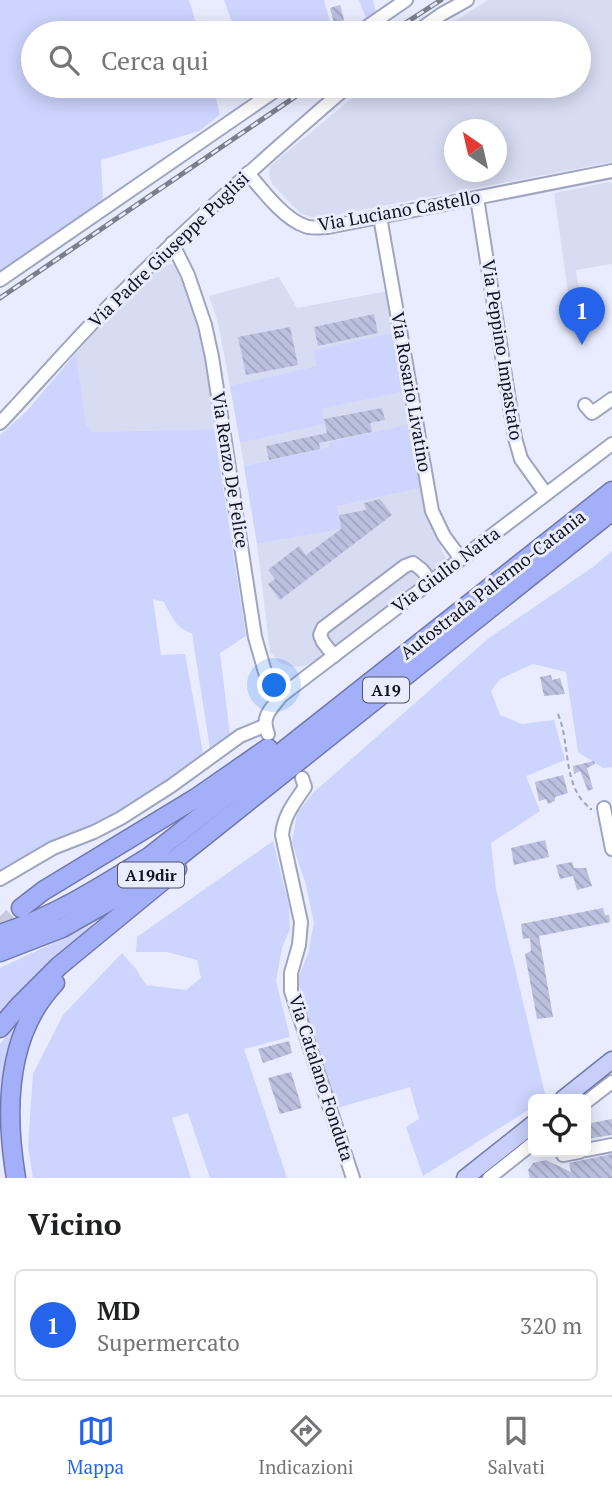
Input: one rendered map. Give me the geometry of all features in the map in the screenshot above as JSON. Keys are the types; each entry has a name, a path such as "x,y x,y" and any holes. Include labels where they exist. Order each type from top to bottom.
{"highway":[{"name":"Autostrada Palermo-Catania","path":"280,763 398,660 612,491"},
{"name":"Autostrada Palermo-Catania","path":"280,763 487,610 612,511"},
{"path":"0,1028 59,966 487,610"},
{"path":"21,908 43,891 196,798 335,698 398,660"},
{"name":"A19dir","path":"0,934 22,927 66,906 149,857 280,763"},
{"name":"A19dir","path":"0,952 62,928 177,858 280,763"},
{"path":"16,1178 9,1117 10,1090 26,1028 48,990 118,918"}],"main road":[{"path":"569,1094 612,1060"},
{"path":"465,1178 528,1128"}],"street":[{"path":"375,21 406,0"},
{"path":"432,21 467,0"},
{"path":"0,280 265,98"},
{"name":"Via Padre Giuseppe Puglisi","path":"0,423 100,315 172,243 334,98"},
{"name":"Via Luciano Castello","path":"248,173 291,218 307,227 328,228 612,171"},
{"name":"Via Peppino Impastato","path":"477,198 515,438 521,459 546,494"},
{"name":"Via Rosario Livatino","path":"380,217 432,511 444,536 461,559"},
{"name":"Via Renzo De Felice","path":"172,243 188,275 205,325 219,398 255,637 265,672 281,696"},
{"path":"585,405 592,414 612,399"},
{"name":"Via Giulio Natta","path":"281,696 612,444"},
{"path":"334,656 320,635 323,628 405,566 414,564 431,582"},
{"path":"0,879 53,848 121,818 172,786 240,736 266,730 267,712 281,696"},
{"name":"Via Catalano Fonduta","path":"302,778 305,787 289,809 282,835 301,922 299,945 291,974 291,991 353,1178"},
{"path":"604,808 612,849"},
{"path":"591,1098 612,1082"},
{"path":"591,1149 612,1145"},
{"path":"489,1178 528,1147"}],"path":[{"path":"558,714 578,795 590,809 604,808"}],"shaded area":[{"path":"0,0 189,0 195,21 21,21 21,98 216,98 220,115 199,131 101,160 103,204 0,274"},
{"path":"224,0 324,0 330,21 231,21"},
{"path":"359,0 373,0 376,13 366,18"},
{"path":"488,0 612,0 612,162 335,215 312,217 300,213 272,184 270,166 352,98 591,98 591,21 454,21"},
{"path":"612,183 612,264 576,270 581,307 570,306 554,193"},
{"path":"171,264 182,271 199,322 207,355 216,422 214,429 93,432 86,424 76,353 159,267"},
{"path":"279,277 297,308 388,291 395,332 313,350 316,366 230,386 218,323 209,296"},
{"path":"395,332 405,391 322,409 325,424 240,443 230,386 316,366 313,350"},
{"path":"76,353 86,424 93,432 214,429 246,636 220,653 230,735 210,749 192,633 178,625 164,602 153,599 161,655 185,654 203,753 146,796 102,821 43,847 0,870 0,435 26,412"},
{"path":"405,391 410,424 329,442 329,447 244,466 240,443 325,424 322,409"},
{"path":"410,424 421,488 337,506 341,529 257,544 244,466 329,447 329,442"},
{"path":"421,488 426,515 447,561 316,661 291,667 280,663 270,652 257,544 340,529 337,506"},
{"path":"612,551 612,767 603,768 578,752 566,672 533,664 500,679 491,691 500,715 522,724 554,720 565,760 526,776 540,811 491,843 496,889 545,1094 528,1094 528,1110 423,1176 406,1127 419,1119 410,1087 337,1108 301,998 298,978 308,954 314,923 306,885 292,842 297,813 314,792 489,638"},
{"path":"273,841 289,906 290,929 282,948 276,981 290,1037 244,1049 287,1178 210,1178 188,1113 172,1118 191,1178 33,1178 28,1147 33,1074 63,1015 122,953 146,985 186,990 201,978 197,960 167,952 136,952 137,937"},
{"path":"98,922 0,1016 0,968"},
{"path":"26,1013 8,1052 0,1101 0,1044"}],"building":[{"path":"340,5 344,21 334,21 330,8"},
{"path":"374,314 378,333 318,346 314,327"},
{"path":"290,327 298,365 246,375 238,337"},
{"path":"382,408 385,420 370,423 372,432 319,443 320,449 269,460 266,446 327,433 324,419"},
{"path":"380,499 392,515 280,600 268,584 275,579 268,570 299,546 306,555 341,529 339,515 366,510 364,503"},
{"path":"551,675 552,680 560,678 565,694 544,696 540,677"},
{"path":"594,761 595,764 587,768 593,789 588,791 580,771 574,774 573,766"},
{"path":"563,775 568,793 555,797 555,801 548,804 546,799 539,801 535,782"},
{"path":"545,840 549,857 514,865 511,848"},
{"path":"572,862 574,868 586,868 592,886 577,890 573,876 560,879 556,865"},
{"path":"603,908 605,915 609,915 610,922 539,936 553,1017 537,1019 525,954 531,951 530,938 523,939 521,924"},
{"path":"289,1041 292,1053 263,1063 258,1049"},
{"path":"291,1072 302,1108 280,1114 268,1078"},
{"path":"612,1119 612,1135 591,1138 591,1123"},
{"path":"612,1154 612,1178 530,1178 528,1170 533,1163 546,1160 571,1172 569,1163"}],"tunnel":[{"path":"0,929 21,908"}],"railway":[{"path":"409,21 441,0"},
{"path":"0,298 293,98"}],"place":[{"name":"MD","path":"582,345"}]}
